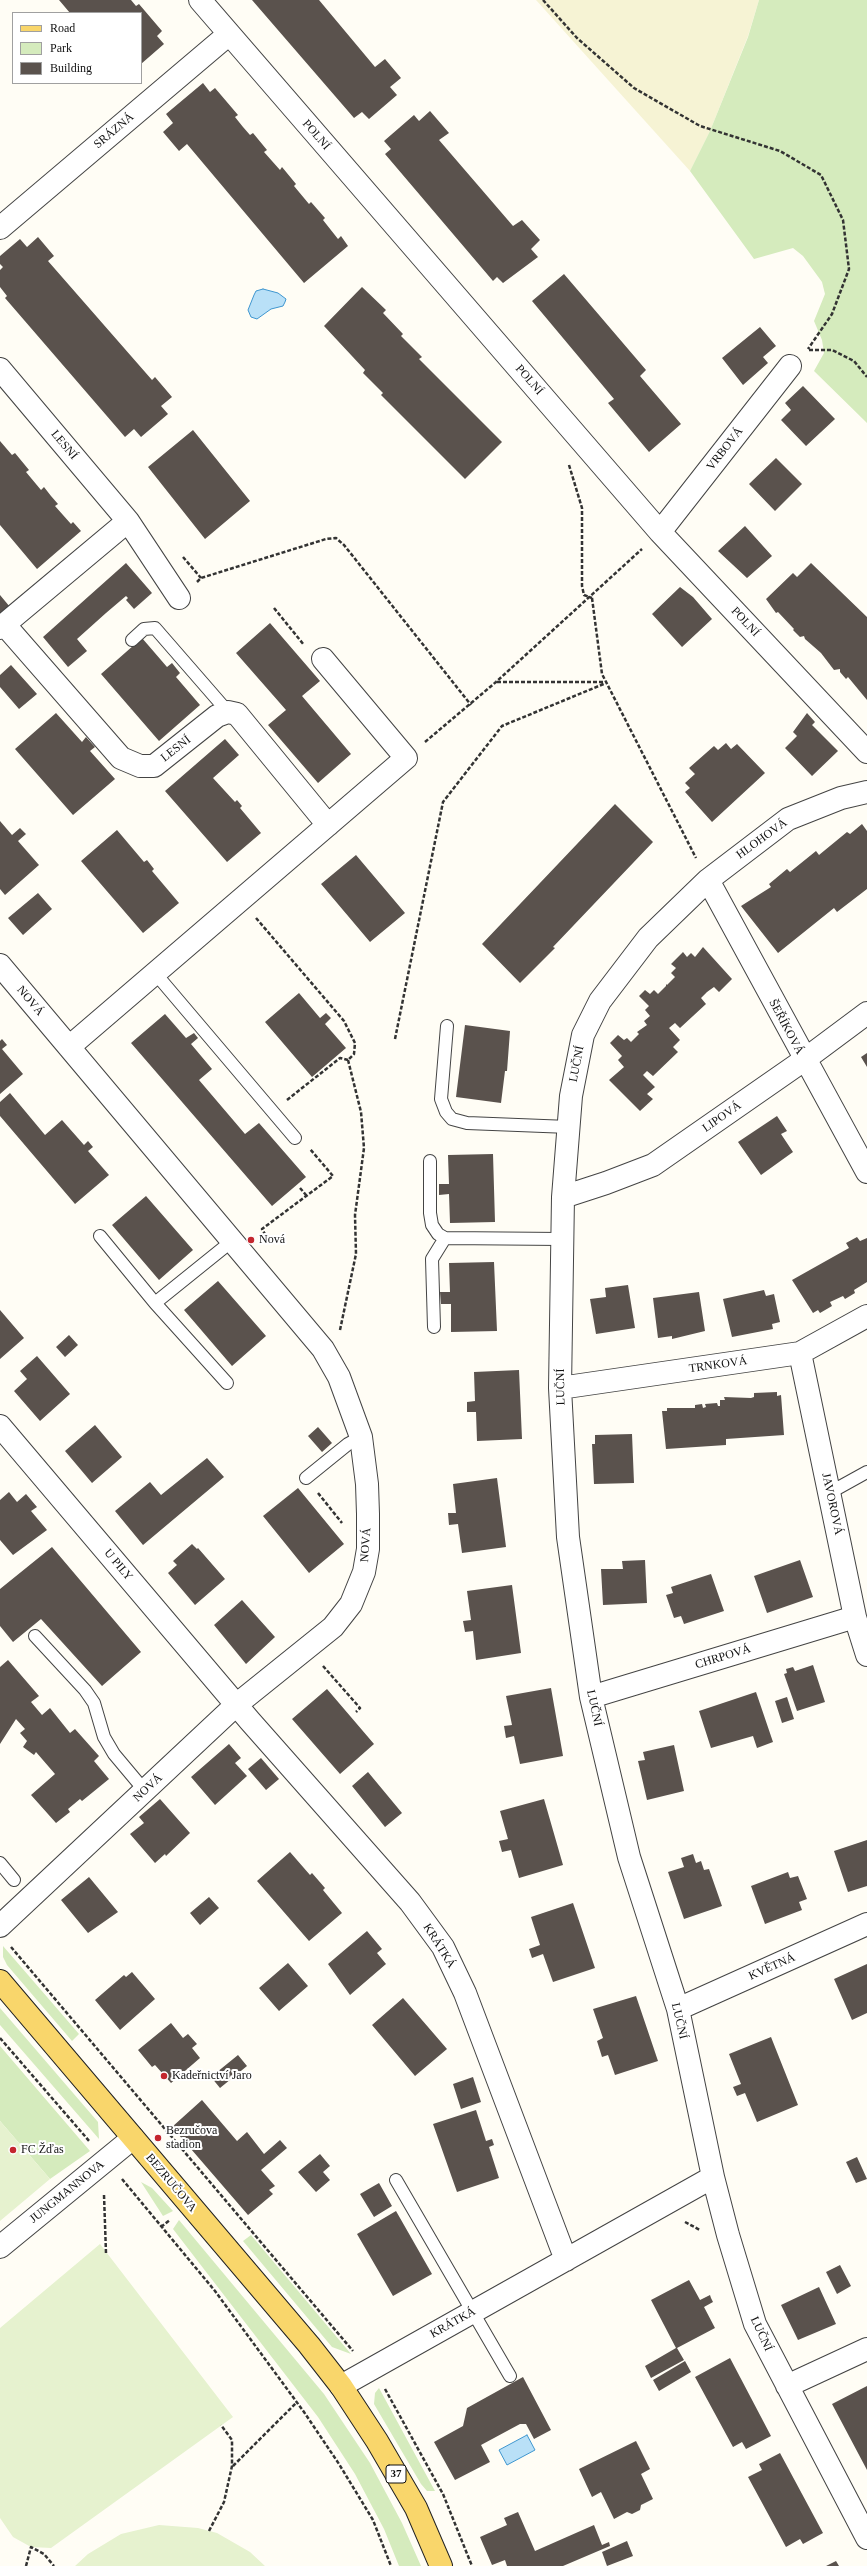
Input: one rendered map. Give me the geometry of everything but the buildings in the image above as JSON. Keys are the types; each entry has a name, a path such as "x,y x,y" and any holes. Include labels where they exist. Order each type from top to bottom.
{"main road":[{"name":"BEZRUČOVA","path":"0,1981 134,2138 341,2386"},
{"name":"37","path":"341,2386 377,2441 416,2508 441,2566"}],"street":[{"name":"POLNÍ","path":"200,0 660,532 867,752"},
{"name":"SRÁZNÁ","path":"0,228 229,34"},
{"name":"VRBOVÁ","path":"660,532 790,366"},
{"name":"LESNÍ","path":"0,369 128,521 179,598"},
{"name":"LESNÍ","path":"128,521 2,626 121,758 140,766 154,766 217,716 228,712"},
{"path":"69,1047 406,758 323,659"},
{"path":"228,712 237,714 328,824"},
{"name":"HLOHOVÁ","path":"708,880 788,819 841,798 867,792"},
{"name":"ŠEŘÍKOVÁ","path":"708,880 804,1060 867,1172"},
{"name":"LUČNÍ","path":"708,880 648,938 600,1001 583,1035 571,1096 563,1197 560,1388 568,1537 591,1698 630,1857 678,2009 713,2177 745,2297 756,2324 787,2386 867,2538"},
{"name":"NOVÁ","path":"0,965 323,1349 342,1382 361,1438 367,1484 368,1550 359,1587 351,1604 333,1627 236,1705 0,1926"},
{"name":"LIPOVÁ","path":"563,1197 606,1183 653,1165 804,1060 867,1013"},
{"name":"TRNKOVÁ","path":"560,1388 800,1353 867,1316"},
{"name":"JAVOROVÁ","path":"800,1353 855,1617 867,1655"},
{"name":"U PILY","path":"0,1426 236,1705"},
{"name":"CHRPOVÁ","path":"591,1698 855,1617"},
{"name":"KRÁTKÁ","path":"236,1705 410,1902 443,1947 465,1993 566,2260"},
{"name":"KVĚTNÁ","path":"678,2009 867,1924"},
{"name":"JUNGMANNOVA","path":"0,2247 134,2138"},
{"name":"KRÁTKÁ","path":"341,2386 713,2177"},
{"path":"787,2386 867,2349"}],"lane":[{"path":"132,640 144,630 155,628 228,712"},
{"path":"155,973 295,1138"},
{"path":"447,1026 441,1099 446,1112 452,1119 467,1123 569,1127"},
{"path":"430,1161 432,1226 438,1234 445,1238 562,1239"},
{"path":"100,1236 155,1303 227,1383"},
{"path":"434,1327 432,1259 445,1238"},
{"path":"155,1303 232,1241"},
{"path":"306,1478 348,1444 361,1438"},
{"path":"829,1493 867,1472"},
{"path":"35,1636 85,1690 94,1703 104,1737 114,1754 145,1791"},
{"path":"0,1863 14,1880"},
{"path":"396,2180 510,2376"}],"path":[{"path":"543,0 577,38 634,88 700,126 780,151 821,175 843,220 849,269 832,314 808,350 790,366"},
{"path":"808,350 832,350 854,362 867,377"},
{"path":"568,460 582,508 582,586 584,595 592,598"},
{"path":"201,578 326,539 336,538 344,545 471,705"},
{"path":"406,758 471,705 592,598 642,550"},
{"path":"592,598 602,674 708,880"},
{"path":"274,608 315,658 323,659"},
{"path":"496,682 606,682"},
{"path":"395,1039 443,802 502,726 606,682"},
{"path":"240,900 344,1021 355,1043 354,1054 348,1060"},
{"path":"272,1112 340,1058 348,1060"},
{"path":"338,1337 348,1302 356,1254 354,1215 364,1148 361,1112 348,1060"},
{"path":"260,1240 266,1236 262,1229 306,1195 310,1196 333,1176 301,1138 295,1138"},
{"path":"300,1188 306,1195"},
{"path":"306,1478 345,1526"},
{"path":"320,1662 360,1708 356,1712"},
{"path":"10,1946 354,2352"},
{"path":"0,2038 106,2160 215,2291 297,2402 339,2464 373,2520 391,2566"},
{"path":"106,2160 104,2192 106,2253"},
{"path":"680,2221 686,2222 702,2232"},
{"path":"384,2383 386,2391 443,2494 472,2566"},
{"path":"232,2466 297,2402"},
{"path":"209,2531 224,2502 232,2466 232,2440 221,2425"},
{"path":"26,2566 31,2547 44,2554 54,2566"}],"shaded area":[{"path":"536,0 759,0 748,36 710,131 690,171"}],"green space":[{"path":"759,0 867,0 867,423 814,371 824,353 822,340 814,321 825,294 822,282 803,256 793,248 754,259 690,171 710,131 748,37"},
{"path":"3,1946 79,2034 72,2041 7,1965 3,1957"},
{"path":"0,2008 98,2122 99,2139 0,2025"},
{"path":"0,2046 90,2151 50,2179 0,2121"},
{"name":"FC Žďas","path":"0,2121 50,2179 0,2221"},
{"path":"141,2182 152,2188 173,2211 163,2216"},
{"path":"179,2220 324,2394 370,2463 402,2523 421,2566 399,2566 384,2529 355,2474 318,2417 173,2229"},
{"path":"251,2235 351,2354 332,2347 243,2241"},
{"path":"100,2244 233,2417 51,2548 31,2547 13,2537 0,2518 0,2328"},
{"path":"379,2388 435,2491 427,2491 421,2484 374,2404 375,2393"},
{"path":"159,2525 198,2528 217,2533 250,2552 265,2566 75,2566 88,2554 121,2534"}],"water":[{"path":"263,289 278,293 286,299 283,306 271,309 257,319 251,317 248,310 256,291"},
{"path":"527,2435 535,2450 507,2465 499,2450"}],"place":[{"name":"Nová","path":"251,1240"},
{"name":"Kadeřnictví Jaro","path":"164,2076"},
{"name":"Bezručova stadion","path":"158,2138"},
{"name":"FC Žďas","path":"13,2150"}]}
